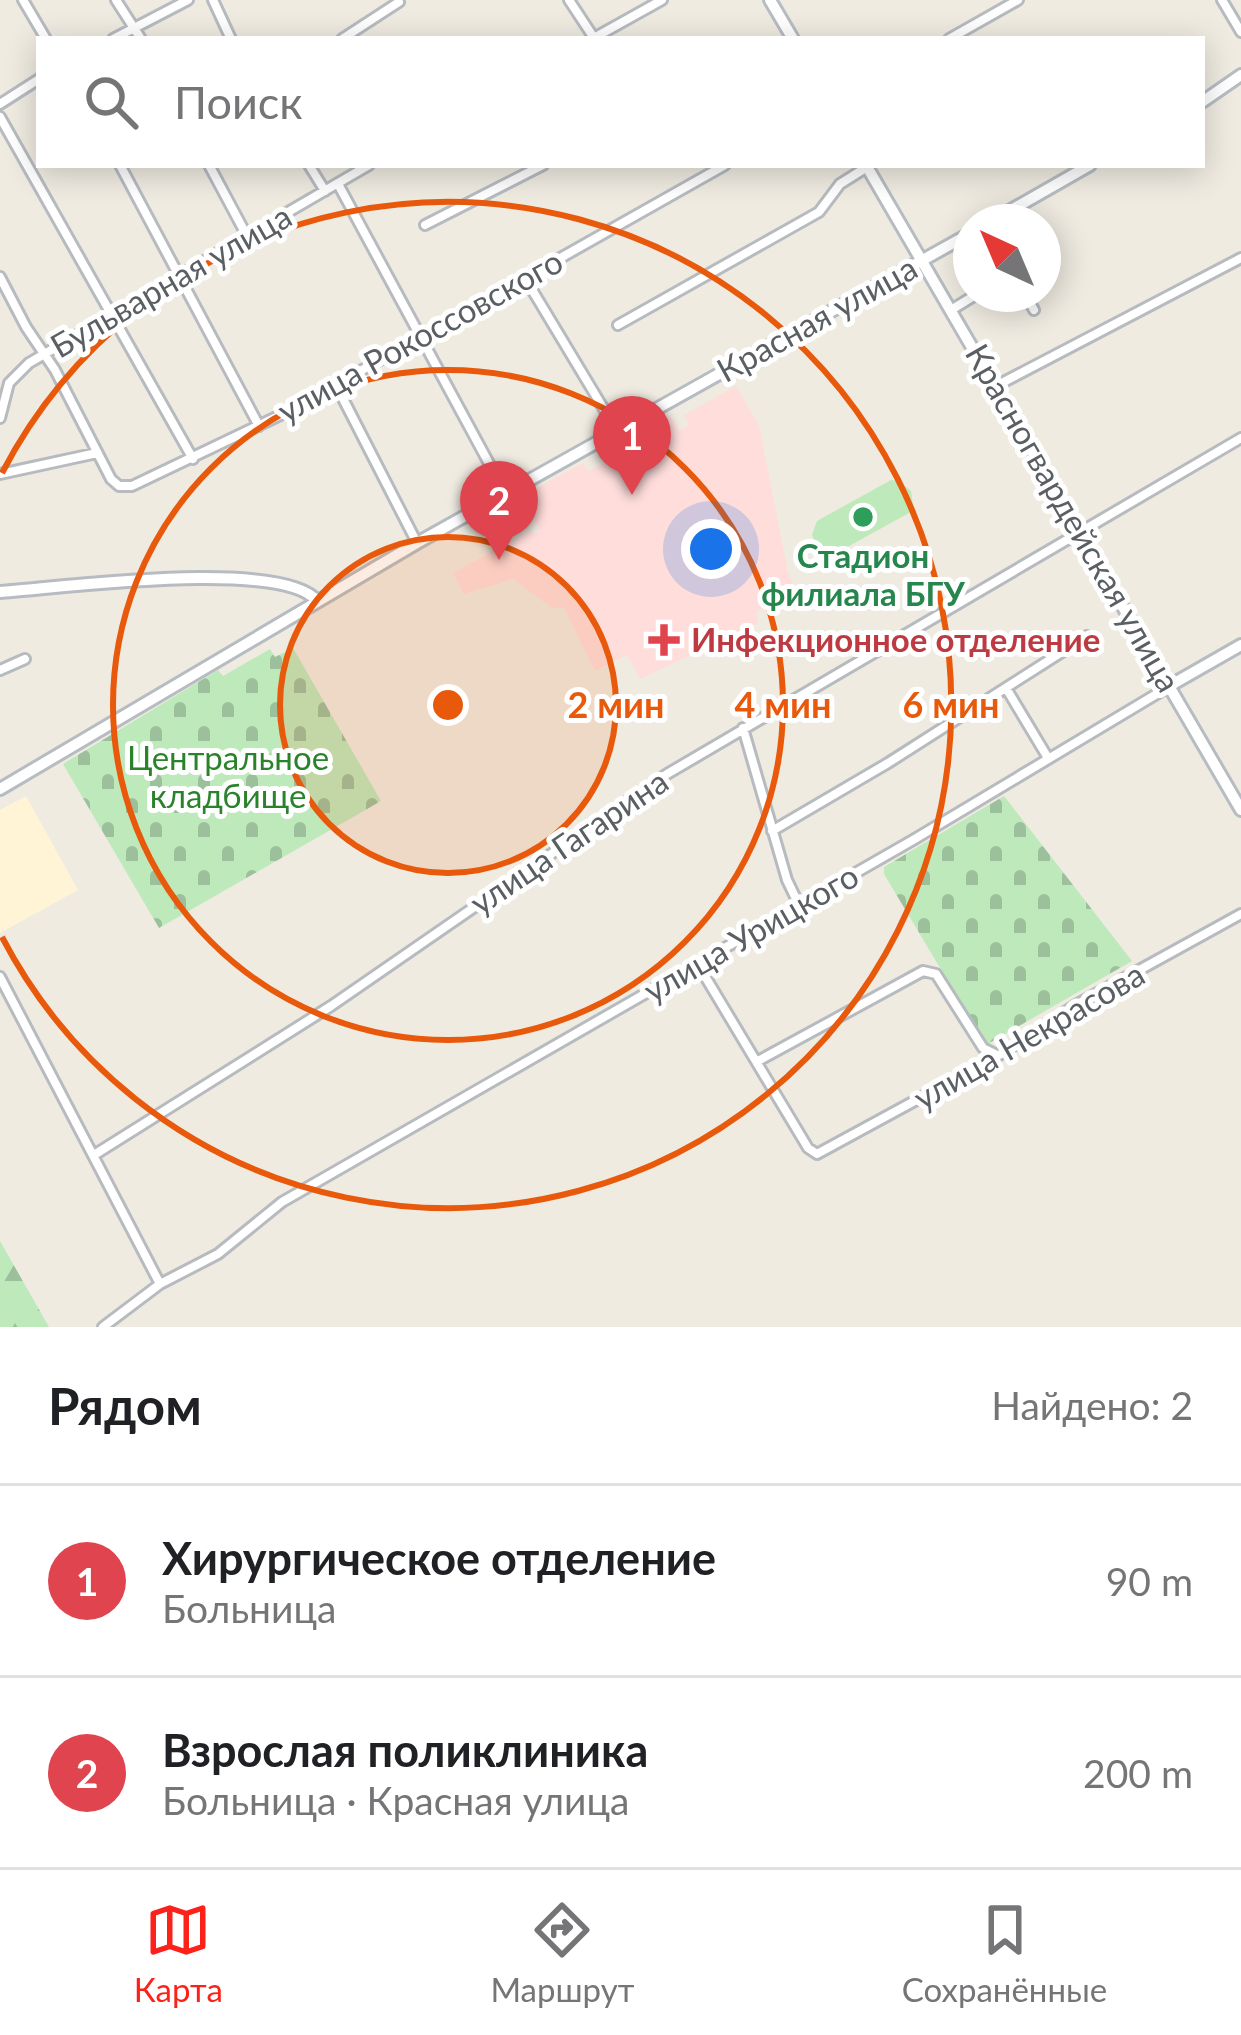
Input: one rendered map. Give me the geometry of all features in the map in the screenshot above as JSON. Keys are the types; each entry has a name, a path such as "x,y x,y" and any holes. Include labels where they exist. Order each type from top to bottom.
{"main road":[{"path":"770,0 791,36"},
{"path":"1205,100 1241,75"},
{"name":"Красногвардейская улица","path":"867,168 1241,810"},
{"path":"1021,204 1085,168"},
{"name":"Красная улица","path":"0,789 417,543 953,242"},
{"path":"0,592 206,578 341,587"},
{"path":"293,585 306,589 317,601"},
{"name":"улица Урицкого","path":"1171,685 1241,645"}],"street":[{"path":"23,0 44,36"},
{"path":"116,0 140,36"},
{"path":"118,36 188,0"},
{"path":"213,0 230,36"},
{"path":"569,0 592,36"},
{"path":"597,36 662,0"},
{"path":"954,36 1018,0"},
{"path":"1222,0 1241,32"},
{"path":"347,36 399,2"},
{"path":"0,104 36,81"},
{"path":"0,117 193,459"},
{"path":"122,168 259,426"},
{"path":"211,168 248,238"},
{"path":"311,168 325,191"},
{"name":"Бульварная улица","path":"0,418 11,380 45,353 364,168"},
{"path":"424,225 537,168"},
{"name":"улица Рокоссовского","path":"97,453 119,486 132,486 193,459 336,385 720,168"},
{"path":"618,325 819,212 840,184 863,168"},
{"path":"338,184 505,493"},
{"path":"996,386 1241,258"},
{"path":"0,277 97,453 0,475"},
{"path":"524,278 617,431"},
{"path":"336,385 417,543"},
{"name":"улица Гагарина","path":"94,1155 308,1021 621,803 1241,438"},
{"path":"772,831 1087,636"},
{"path":"0,670 25,659"},
{"name":"улица Урицкого","path":"103,1327 160,1284 218,1254 282,1202 1171,685"},
{"path":"1006,688 1048,758"},
{"path":"743,728 799,905"},
{"name":"улица Некрасова","path":"758,1060 815,1154 1001,1054 1074,1006 1241,914"},
{"path":"697,963 758,1060 923,971 939,979 983,1048 1001,1054"},
{"path":"0,977 160,1284"}],"shaded area":[{"path":"736,386 759,425 787,568 798,601 757,610 758,623 640,679 627,655 595,671 564,608 552,608 513,579 464,594 453,573 531,530 534,534 540,531 521,496 583,463 589,471 628,450 623,441 670,415 679,431 689,425 684,415"},
{"path":"26,796 78,890 0,933 0,810"}],"green space":[{"name":"Стадион филиала БГУ","path":"891,480 911,491 909,513 840,551 818,549 812,535 817,521"},
{"name":"Центральное кладбище","path":"293,648 381,801 159,928 63,764 218,670 223,676 270,649 275,657"},
{"path":"1004,796 1132,961 986,1045 884,867"},
{"path":"0,1241 49,1327 0,1327"}],"place":[{"name":"Хирургическое отделение","path":"632,495"},
{"name":"Стадион филиала БГУ","path":"863,517"},
{"name":"Взрослая поликлиника","path":"499,560"},
{"name":"Инфекционное отделение","path":"664,640"}]}
